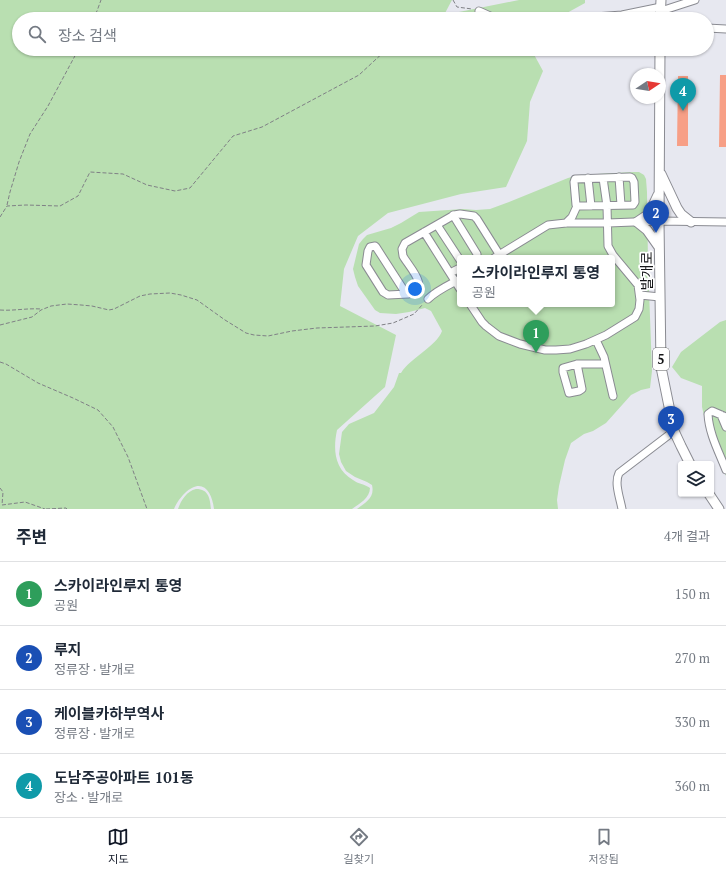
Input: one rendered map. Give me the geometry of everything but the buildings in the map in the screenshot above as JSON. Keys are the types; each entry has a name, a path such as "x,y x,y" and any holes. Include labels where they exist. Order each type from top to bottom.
{"main road":[{"name":"발개로","path":"660,56 659,221 661,367 674,431 688,461"},
{"path":"660,173 677,208 681,214 691,222"},
{"path":"660,193 649,214 637,222 647,230 660,248"},
{"path":"711,497 719,509"}],"street":[{"path":"641,12 695,0"},
{"path":"714,28 726,29"},
{"path":"619,177 621,206"},
{"path":"566,223 572,217 577,206 575,203 574,180 577,178 619,177 632,178 634,182 635,204 621,206 577,206"},
{"path":"588,178 591,206"},
{"path":"604,178 608,223 607,240 610,251 613,255"},
{"path":"415,292 409,292 403,289 376,247 370,247 366,265 383,292 388,295 408,294 415,292 419,288 419,280 403,256 402,249 405,243 453,215 460,214 474,216 496,255"},
{"path":"453,215 477,255"},
{"path":"499,255 548,225 566,223 659,221 726,222"},
{"path":"437,225 457,255"},
{"path":"424,232 450,273 457,280 428,299"},
{"path":"472,307 482,322 492,331 499,336 520,344 537,349 556,350 578,347 596,340 628,322 635,317 639,309 640,295 638,285 615,257"},
{"path":"450,273 457,270"},
{"path":"640,295 660,297"},
{"path":"596,340 604,357 613,396"},
{"path":"577,364 605,364"},
{"path":"726,427 724,416 712,412 708,414 708,422 711,433 726,470"},
{"path":"622,509 617,486 617,478 619,473 674,431"}],"path":[{"path":"96,12 101,0"},
{"path":"453,0 457,7 479,11"},
{"path":"0,217 7,206 17,169 30,134 48,106 75,56"},
{"path":"7,206 60,206 78,196 90,172 123,174 147,185 175,191 190,188 233,136 262,127 359,75 379,56"},
{"path":"0,325 32,317 41,310 51,306 67,304 114,310 140,296 150,294 170,294 181,295 197,300 246,333 268,336 317,328 393,324 414,314 428,299"},
{"path":"0,310 41,310"},
{"path":"0,362 38,383 98,410 113,428 128,457 147,509"},
{"path":"0,488 3,492 2,505 25,502 45,509 67,509"}],"green space":[{"path":"0,0 452,0 446,12 12,12 12,56 535,56 543,71 530,102 527,141 506,187 461,194 388,213 358,236 344,269 340,306 396,335 385,387 337,430 335,444 336,458 342,470 347,475 355,481 370,488 370,492 364,500 352,509 214,509 211,497 205,488 196,486 185,493 174,509 0,509"},
{"path":"519,0 585,0 585,3 569,12 459,12"},
{"path":"639,172 644,175 646,179 652,371 650,388 641,390 631,395 606,423 593,431 584,434 571,443 565,460 559,486 557,500 558,509 357,509 369,499 373,489 372,485 346,471 341,462 339,454 342,432 349,424 374,413 394,387 399,373 401,373 405,367 429,347 439,337 442,331 431,311 425,308 396,314 380,313 375,310 358,286 353,269 359,244 367,235 391,228 419,212 490,209 579,175"},
{"path":"726,320 726,476 708,433 702,407 702,386 681,378 672,367 681,352 720,322"},
{"path":"196,489 204,491 208,495 211,509 178,509 185,496"}],"place":[{"name":"도남주공아파트 101동","path":"683,111"},
{"name":"루지","path":"656,233"},
{"name":"스카이라인루지 통영","path":"536,353"},
{"name":"케이블카하부역사","path":"671,439"}]}
